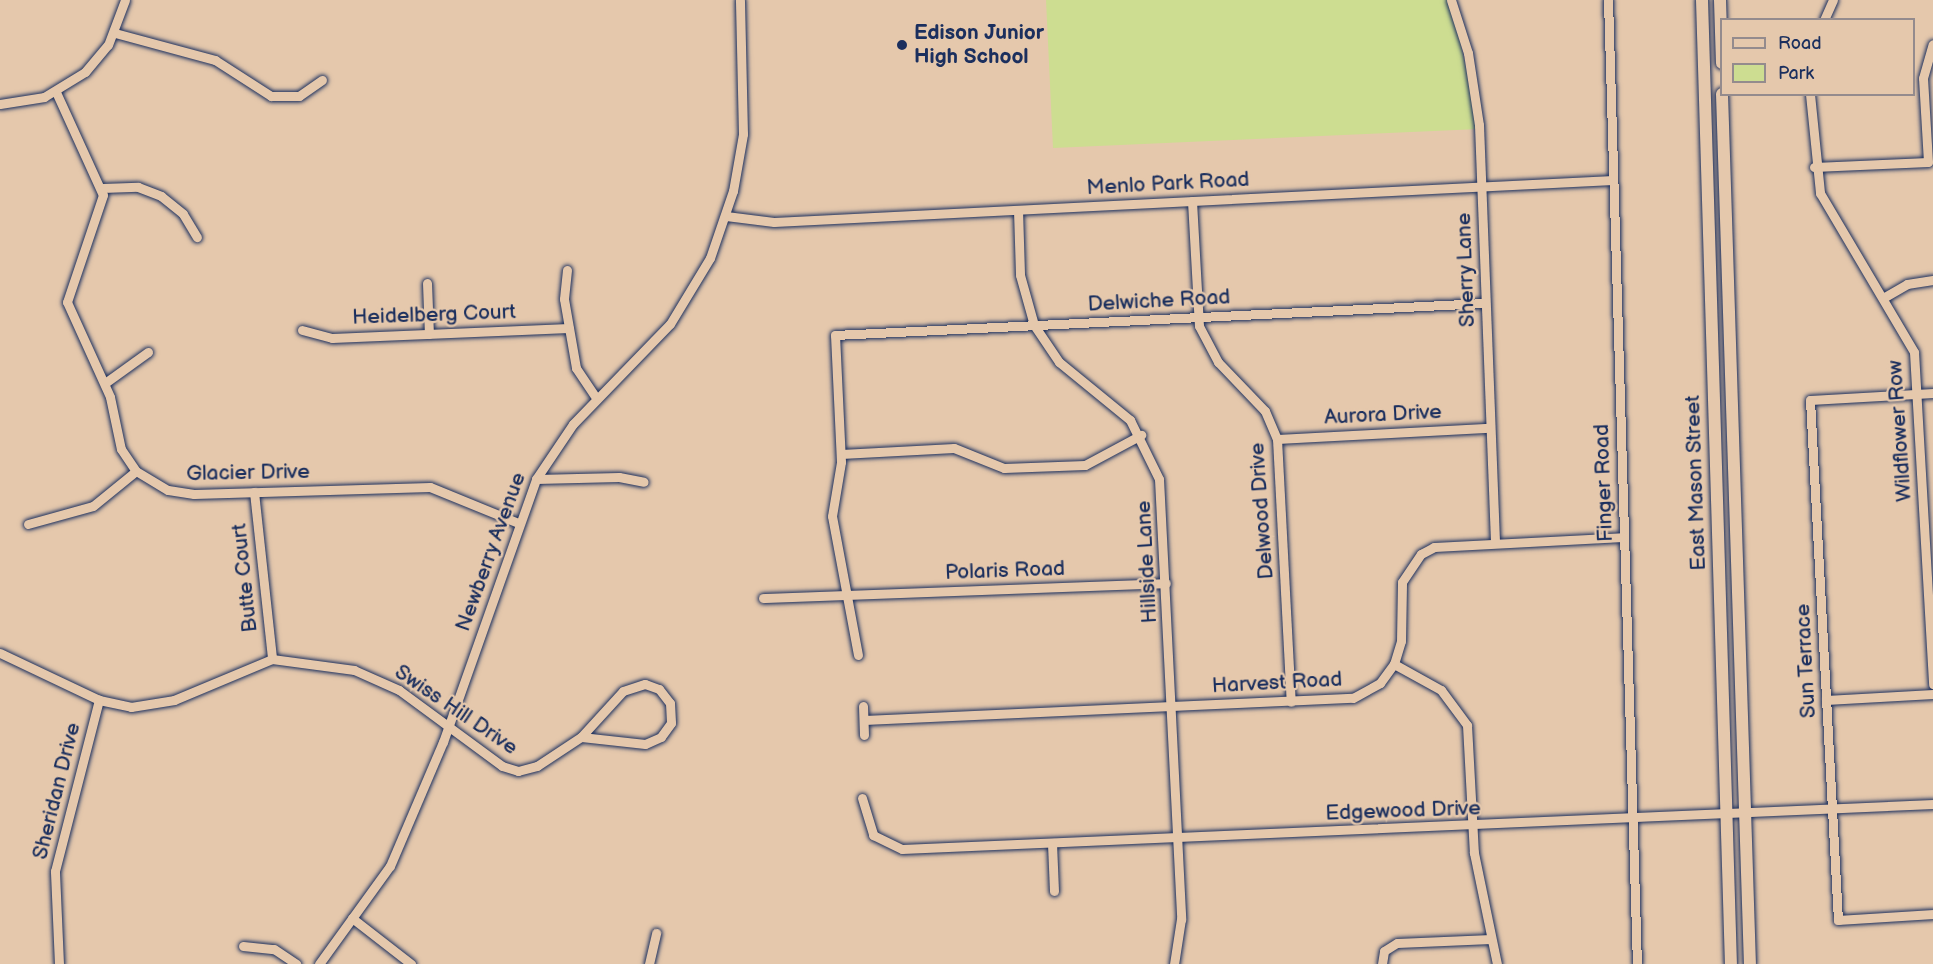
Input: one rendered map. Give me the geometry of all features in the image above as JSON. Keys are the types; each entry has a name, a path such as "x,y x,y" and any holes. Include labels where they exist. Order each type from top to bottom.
{"main road":[{"name":"East Mason Street","path":"1702,0 1731,964"},
{"path":"1720,0 1721,18"},
{"name":"East Mason Street","path":"1722,96 1750,964"}],"street":[{"path":"0,104 56,92 86,72 115,33 125,0"},
{"name":"Newberry Avenue","path":"319,964 390,866 448,726 518,523 536,479 560,440 675,317 710,258 726,216 745,110 740,0"},
{"name":"Sherry Lane","path":"1450,0 1473,79 1480,187 1495,542"},
{"name":"Finger Road","path":"1608,0 1637,964"},
{"path":"1825,18 1833,0"},
{"path":"115,33 215,60 271,96 299,96 322,80"},
{"path":"1814,167 1928,162 1923,78 1933,44"},
{"path":"28,524 93,506 136,471 117,436 105,383 68,302 102,208 102,188 56,92"},
{"name":"Wildflower Row","path":"1810,96 1814,167 1820,193 1914,352 1933,684"},
{"name":"Menlo Park Road","path":"726,216 774,222 1613,180"},
{"path":"102,188 138,186 161,196 183,214 197,237"},
{"name":"Delwood Drive","path":"1192,201 1197,318 1211,351 1257,399 1277,439 1291,702"},
{"name":"Hillside Lane","path":"1018,210 1020,275 1034,325 1059,362 1119,407 1141,435 1159,479 1166,583 1181,930 1174,964"},
{"path":"567,270 564,299 579,378 597,399"},
{"path":"1883,298 1907,284 1933,280"},
{"path":"427,282 429,333"},
{"name":"Delwiche Road","path":"841,454 835,335 1485,303"},
{"name":"Heidelberg Court","path":"302,330 332,338 568,328"},
{"path":"105,383 148,352"},
{"path":"1917,394 1933,393"},
{"name":"Sun Terrace","path":"1917,394 1810,400 1838,920 1933,914"},
{"name":"Aurora Drive","path":"1277,439 1490,428"},
{"path":"858,655 832,516 841,454 954,448 1004,468 1085,465 1141,435"},
{"name":"Glacier Drive","path":"136,471 180,493 430,488 518,523"},
{"path":"536,479 619,477 644,482"},
{"name":"Butte Court","path":"254,492 272,659"},
{"path":"1497,964 1472,826 1470,736 1464,715 1442,690 1394,664 1401,642 1401,588 1410,567 1434,547 1623,537"},
{"name":"Polaris Road","path":"763,598 1166,583"},
{"name":"Swiss Hill Drive","path":"0,653 99,700 131,707 159,705 272,659 304,659 371,675 448,726 502,766 518,771 537,766 581,737 629,687 652,686 670,703 671,723 651,743 581,737"},
{"name":"Harvest Road","path":"864,720 1291,702 1362,694 1394,664"},
{"path":"1826,700 1933,694"},
{"name":"Sheridan Drive","path":"59,964 56,871 99,700"},
{"path":"863,705 864,735"},
{"name":"Edgewood Drive","path":"862,798 867,828 877,840 902,849 1631,820 1933,804"},
{"path":"1052,843 1054,891"},
{"path":"352,918 411,964"},
{"path":"649,964 656,933"},
{"path":"1382,964 1384,951 1397,943 1491,939"},
{"path":"243,946 274,950 296,964"}],"green space":[{"path":"1046,0 1451,0 1479,129 1053,148"}],"place":[{"name":"Edison Junior High School","path":"902,45"}]}
